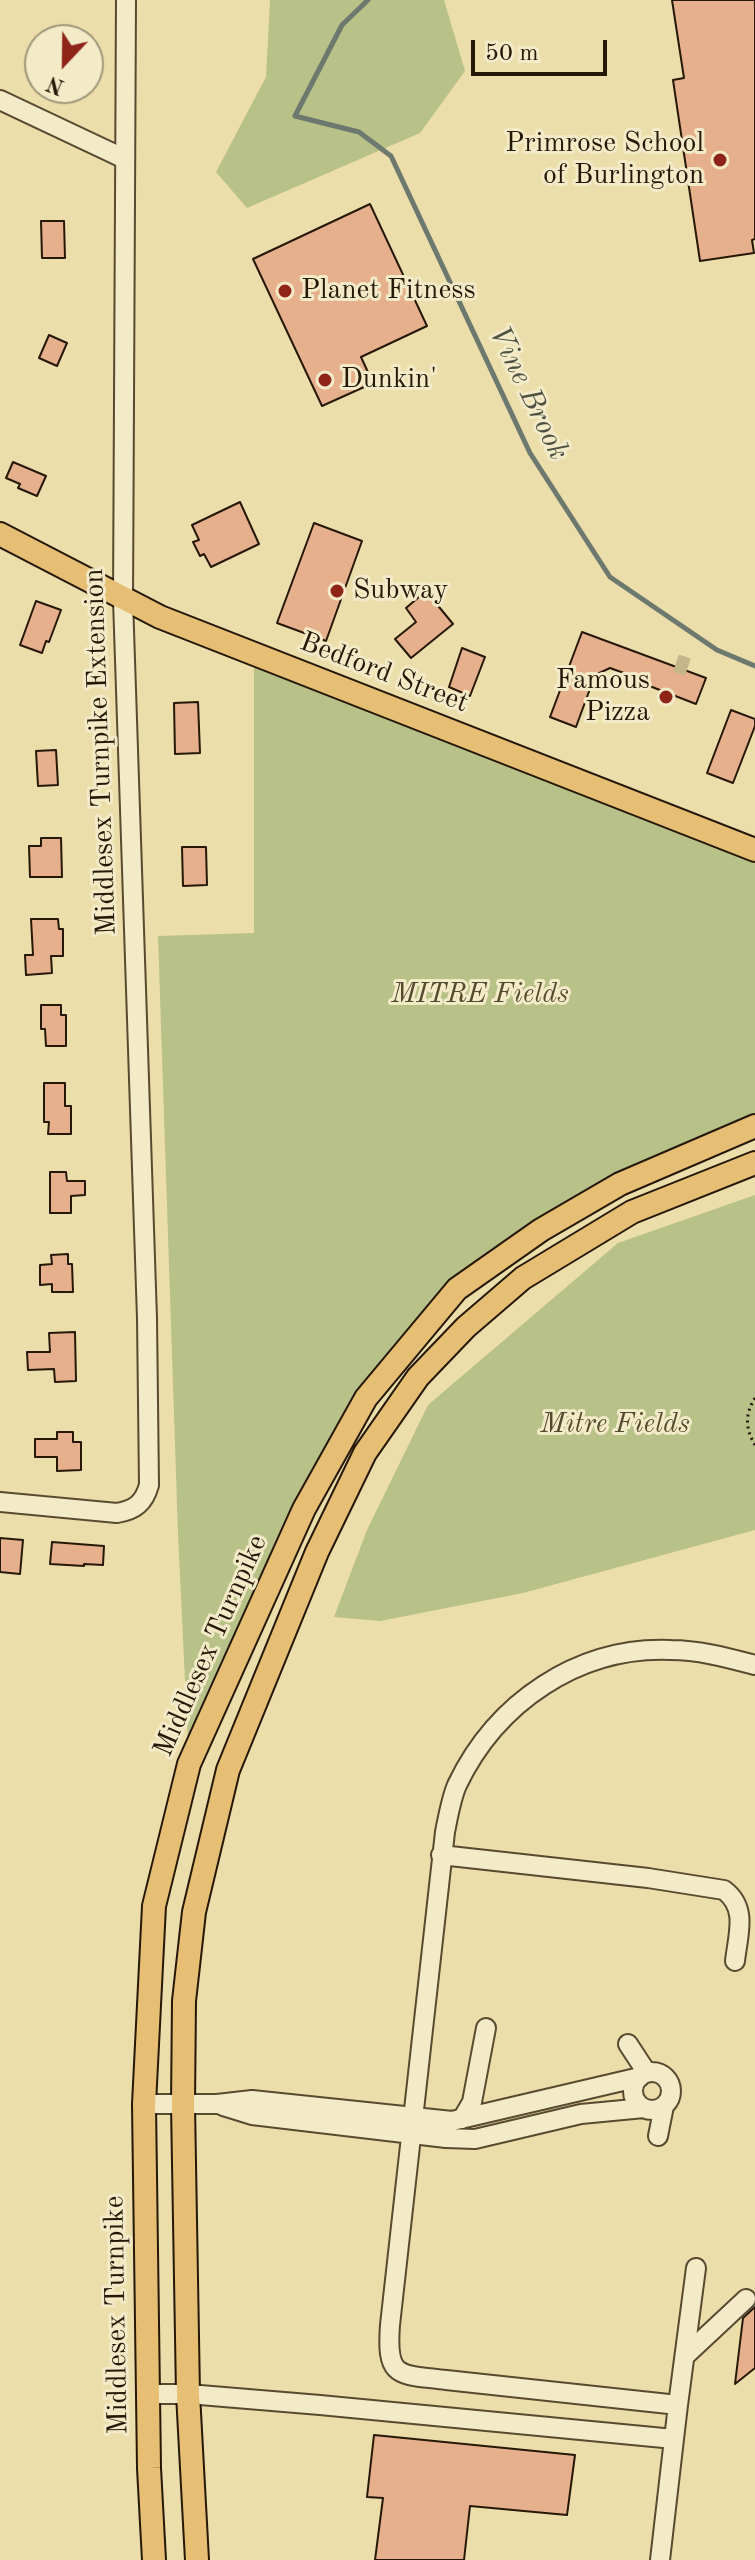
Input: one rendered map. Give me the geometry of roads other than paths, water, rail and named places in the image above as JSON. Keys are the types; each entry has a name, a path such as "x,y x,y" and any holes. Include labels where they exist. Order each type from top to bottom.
{"main road":[{"name":"Bedford Street","path":"0,534 123,600 254,655 755,850"},
{"name":"Middlesex Turnpike","path":"154,2560 149,2468 144,2104 154,1906 189,1764 304,1509 366,1398 457,1289 541,1230 620,1184 755,1126"},
{"path":"197,2560 188,2394 184,2001 194,1912 209,1839 228,1770 317,1552 365,1453 418,1377 466,1327 523,1278 632,1212 755,1163"}],"street":[{"name":"Middlesex Turnpike Extension","path":"0,1502 117,1513 131,1511 142,1501 149,1485 147,1318 123,600 126,0"},
{"path":"0,100 125,159"},
{"path":"678,2405 411,2375 399,2371 391,2363 388,2352 390,2325 441,1855 456,1788 478,1747 507,1712 547,1682 584,1664 633,1652 671,1650 714,1655 755,1665"},
{"path":"441,1855 648,1878 724,1890 734,1897 740,1911 735,1961"},
{"path":"462,2119 472,2102 486,2028"},
{"path":"628,2044 643,2075"},
{"path":"412,2124 462,2119 643,2075 660,2074 669,2082 671,2095 664,2106 658,2136"},
{"path":"643,2075 634,2087 634,2094 644,2108"},
{"path":"144,2104 217,2104 252,2115 412,2124 475,2139 581,2114 644,2108 654,2110 664,2106"},
{"path":"660,2560 696,2268"},
{"path":"685,2356 746,2299"},
{"path":"148,2394 188,2394 674,2439"}],"waterway":[{"name":"Vine Brook","path":"368,0 342,25 295,116 359,132 391,156 530,453 610,577 717,650 755,666"}],"tunnel":[{"path":"676,663 688,667"}],"place":[{"name":"Primrose School of Burlington","path":"720,160"},
{"name":"Planet Fitness","path":"285,291"},
{"name":"Dunkin'","path":"325,380"},
{"name":"Subway","path":"337,591"},
{"name":"Famous Pizza","path":"666,697"}],"park label":[{"name":"MITRE Fields","path":"480,995"},
{"name":"Mitre Fields","path":"615,1425"}]}
